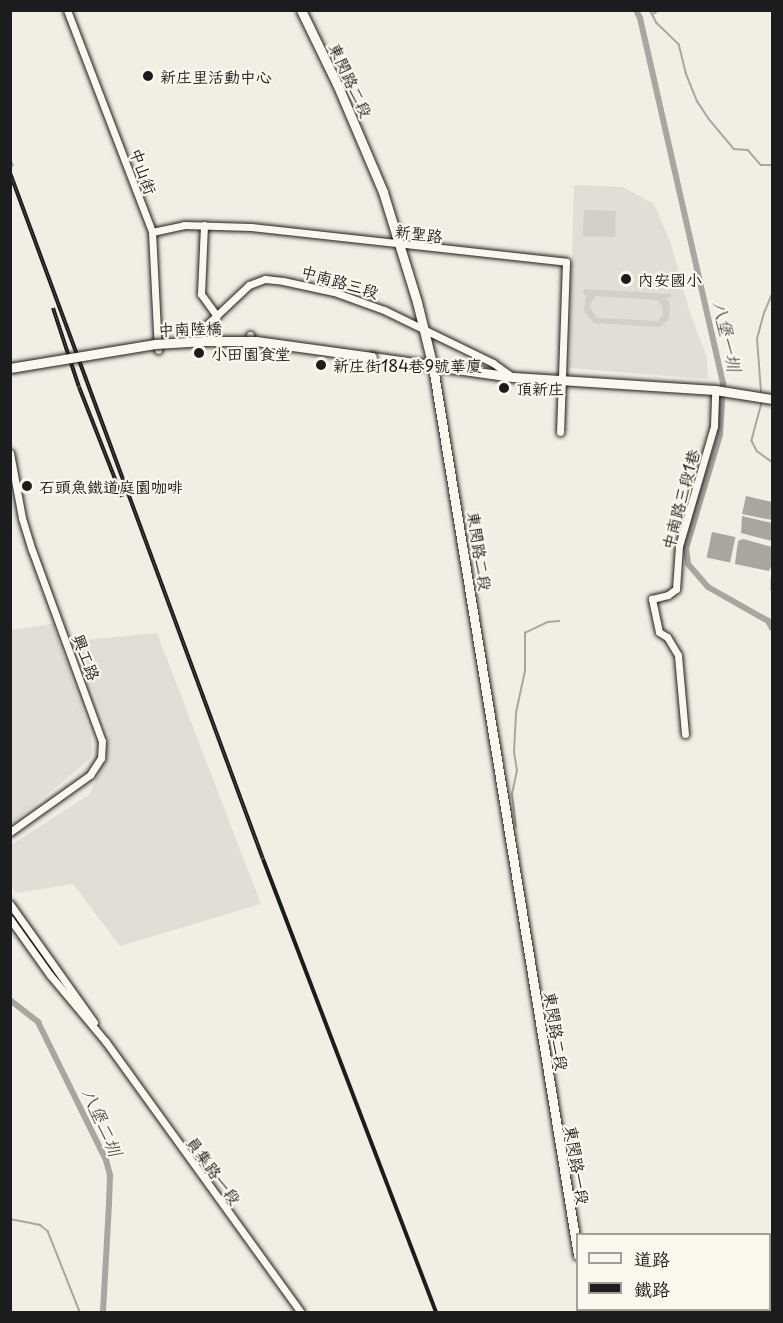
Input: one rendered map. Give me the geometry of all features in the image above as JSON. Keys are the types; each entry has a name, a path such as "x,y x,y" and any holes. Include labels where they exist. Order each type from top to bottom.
{"main road":[{"name":"東閔路二段","path":"301,10 372,163 399,243 425,332 433,367 555,1116"},
{"name":"中南陸橋","path":"10,368 155,344 205,340 256,341 372,357"},
{"name":"中南路三段","path":"372,357 513,377 716,390 772,399"},
{"name":"東閔路一段","path":"555,1116 576,1242"}],"street":[{"name":"中山街","path":"67,10 152,232 158,350"},
{"name":"新聖路","path":"152,232 184,225 251,227 566,262 562,380"},
{"path":"204,225 201,294 218,316"},
{"name":"中南路三段","path":"198,333 249,285 265,279 304,285 359,300 493,363 513,377"},
{"path":"250,335 251,350"},
{"path":"560,432 562,380"},
{"name":"中南路三段1巷","path":"685,734 678,656 667,637 659,632 652,599 676,590 679,546 714,426 716,390"},
{"name":"興工路","path":"10,453 22,518 95,716 102,749 98,765 90,775 10,832"},
{"name":"員集路一段","path":"10,904 85,1008 105,1042"},
{"name":"員集路一段","path":"10,918 50,975 105,1042 301,1312"}],"shaded area":[{"name":"內安國小","path":"574,185 623,187 654,204 671,244 690,313 707,357 708,379 569,368"},
{"path":"584,210 616,211 615,237 583,236"},
{"path":"584,289 671,294 671,298 667,298 670,305 669,319 660,327 594,323 584,311 586,295 583,294","holes":["596,296 657,300 662,306 663,314 658,321 597,318 589,306"]},
{"path":"746,496 772,502 772,520 742,514"},
{"path":"742,516 772,523 772,541 741,533"},
{"path":"712,532 735,537 730,562 707,557"},
{"path":"743,539 772,547 772,565 769,571 735,564 738,541"},
{"path":"53,624 91,736 92,752 89,760 11,824 11,630"},
{"path":"157,633 261,904 120,946 73,884 16,893 11,884 11,845 90,794 106,757 109,734 75,641"}],"waterway":[{"name":"八堡一圳","path":"636,10 640,18 723,384 720,435 686,548 688,564 708,587 768,621 772,628"},
{"path":"650,10 657,23 679,44 686,73 698,102 709,119 734,149 748,150 761,165 772,165"},
{"path":"653,14 658,11 693,10"},
{"path":"10,158 13,165"},
{"path":"761,392 757,339 772,294"},
{"path":"762,403 752,441 757,451 772,462"},
{"path":"772,579 772,590"},
{"path":"516,827 512,794 517,771 514,753 516,713 525,671 525,633 548,622 559,621"},
{"name":"八堡二圳","path":"10,1000 38,1022 106,1160 110,1175 103,1312"},
{"path":"10,1219 40,1225 48,1231 80,1312"}],"railway":[{"path":"10,173 263,859 436,1312"},
{"path":"53,308 79,387 122,497"}],"place":[{"name":"新庄里活動中心","path":"148,76"},
{"name":"內安國小","path":"626,279"},
{"name":"小田園食堂","path":"199,353"},
{"name":"新庄街184巷9號華廈","path":"321,365"},
{"name":"頂新庄","path":"504,388"},
{"name":"石頭魚鐵道庭園咖啡","path":"27,486"}]}
